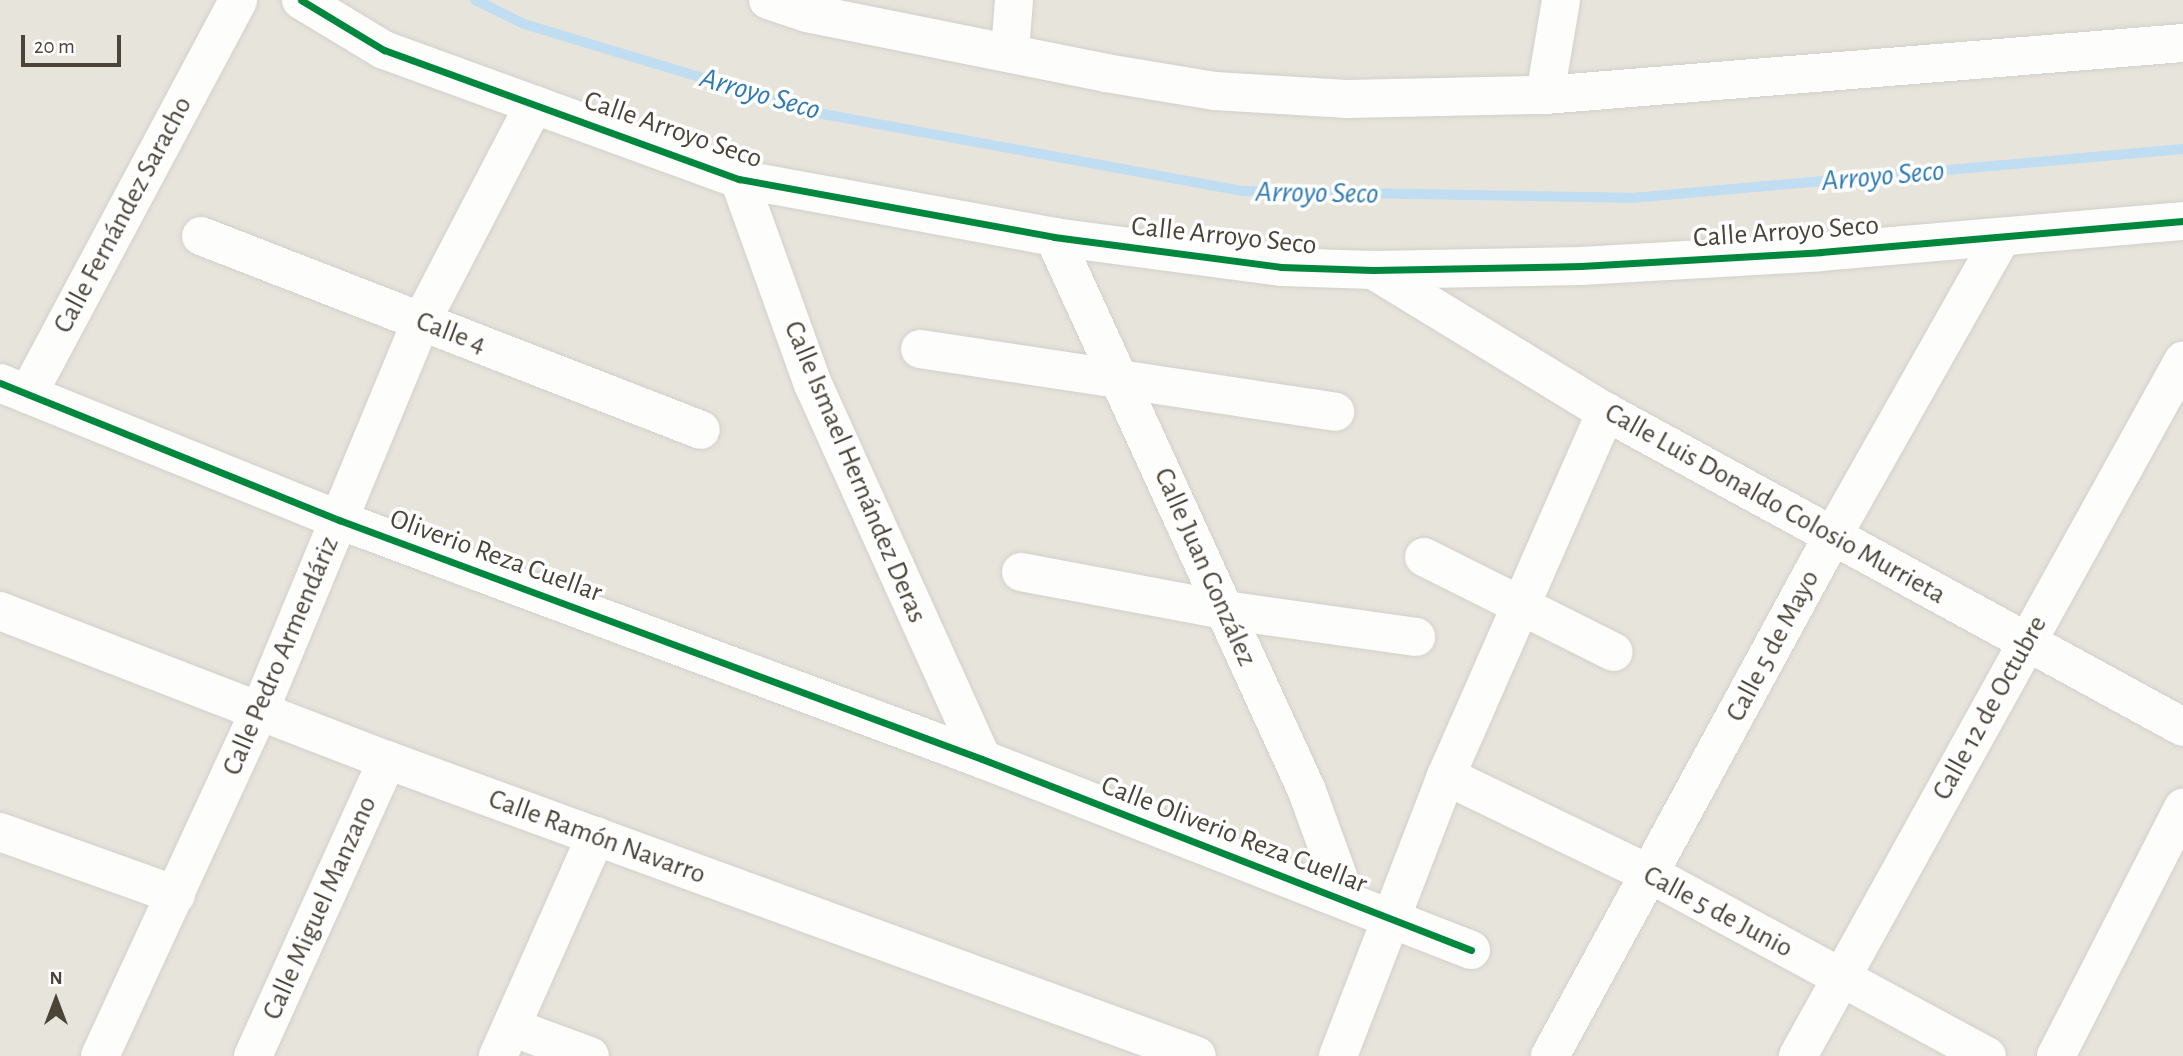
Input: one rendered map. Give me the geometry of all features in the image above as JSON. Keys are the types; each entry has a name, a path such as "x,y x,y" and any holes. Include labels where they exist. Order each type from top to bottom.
{"street":[{"name":"Calle Fernández Saracho","path":"14,388 238,0"},
{"name":"Calle Arroyo Seco","path":"301,0 384,50 739,179 1054,237 1281,267 1373,270 1581,267 2001,238 2183,220"},
{"path":"768,0 807,13 1215,91 1347,99 1545,95 2183,43"},
{"path":"1010,51 1014,0"},
{"path":"1545,95 1562,0"},
{"name":"Calle Pedro Armendáriz","path":"100,1056 260,710 421,322 534,105"},
{"name":"Calle Ismael Hernández Deras","path":"739,179 812,382 982,759"},
{"name":"Calle 4","path":"201,236 701,430"},
{"name":"Calle Juan González","path":"1054,237 1307,791 1347,901"},
{"name":"Calle 5 de Mayo","path":"1550,1056 1832,537 2001,238"},
{"name":"Calle Luis Donaldo Colosio Murrieta","path":"1373,270 1606,412 2183,727"},
{"path":"920,349 1335,412"},
{"name":"Calle 12 de Octubre","path":"1798,1056 2183,361"},
{"name":"Oliverio Reza Cuellar","path":"14,388 339,520 982,759"},
{"path":"1338,1056 1389,917 1446,776 1606,412"},
{"path":"1424,557 1519,607 1614,652"},
{"path":"1021,572 1224,610 1416,637"},
{"name":"Calle Ramón Navarro","path":"0,611 387,760 1198,1056"},
{"name":"Calle Oliverio Reza Cuellar","path":"982,759 1471,950"},
{"name":"Calle Miguel Manzano","path":"253,1056 387,760"},
{"name":"Calle 5 de Junio","path":"1446,776 1650,874 1987,1056"},
{"path":"2056,1056 2183,808"},
{"path":"0,832 176,895"},
{"path":"590,1056 505,1042 596,836"}],"shaded area":[{"path":"0,0 2183,0 2183,1056 0,1056"}],"waterway":[{"name":"Arroyo Seco","path":"475,0 524,24 823,114 1243,191 1632,198 2183,149"}],"cycle path":[{"path":"301,0 384,50 739,179 1054,237 1281,267 1373,270 1581,266 1821,252 2183,221"},
{"path":"0,383 339,520 982,759 1471,950"}]}
